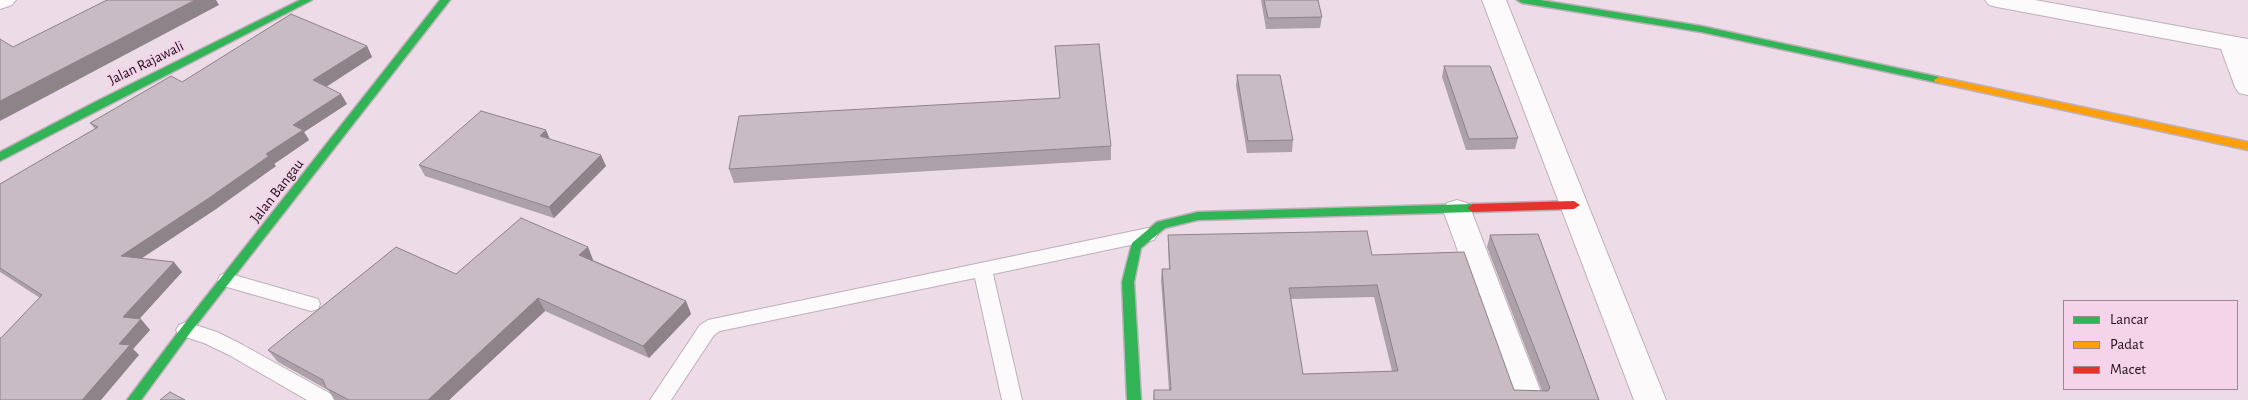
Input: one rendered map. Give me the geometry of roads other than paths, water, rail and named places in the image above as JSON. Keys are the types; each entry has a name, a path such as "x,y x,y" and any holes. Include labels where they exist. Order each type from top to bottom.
{"street":[{"path":"0,2 4,0"},
{"name":"Jalan Rajawali","path":"0,157 99,104 307,0"},
{"name":"Jalan Bangau","path":"134,400 186,330 445,0"},
{"path":"1494,0 1650,400"},
{"path":"1522,0 1701,29 2248,146"},
{"path":"1997,0 2240,45 2248,87"},
{"path":"1134,400 1128,282 1136,246 1161,225 1198,216 1458,210 1574,205"},
{"path":"1458,210 1528,400"}],"lane":[{"path":"660,400 707,330 714,325 1148,235"},
{"path":"983,270 1012,400"},
{"path":"227,280 311,304"},
{"path":"186,330 210,337 236,350 324,400"}]}
